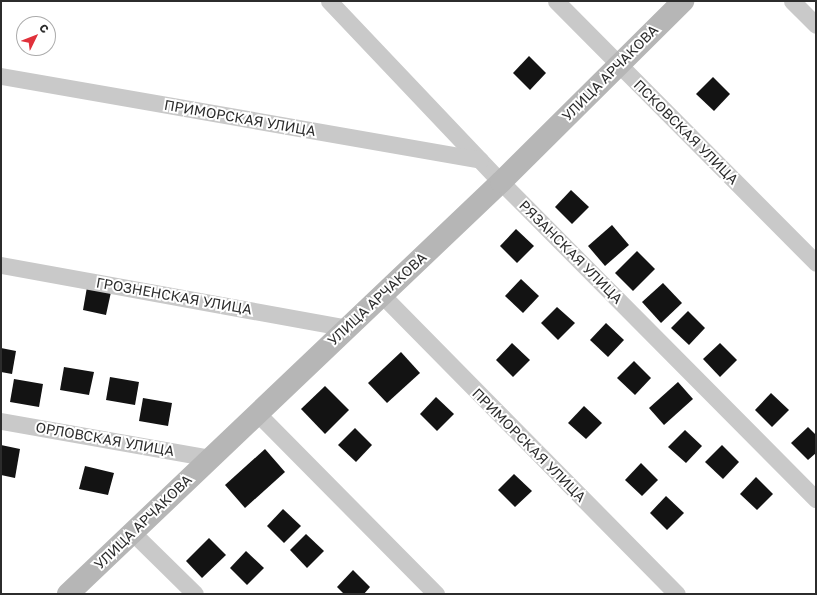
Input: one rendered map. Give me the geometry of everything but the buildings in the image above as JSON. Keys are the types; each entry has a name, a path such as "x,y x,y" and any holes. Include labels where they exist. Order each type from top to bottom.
{"street":[{"name":"РЯЗАНСКАЯ УЛИЦА","path":"329,1 501,182 816,499"},
{"name":"ПСКОВСКАЯ УЛИЦА","path":"556,1 816,263"},
{"name":"УЛИЦА АРЧАКОВА","path":"68,594 501,182 683,1"},
{"path":"792,1 816,25"},
{"name":"ПРИМОРСКАЯ УЛИЦА","path":"1,76 480,160"},
{"name":"ГРОЗНЕНСКАЯ УЛИЦА","path":"1,265 347,328"},
{"name":"ПРИМОРСКАЯ УЛИЦА","path":"382,295 677,594"},
{"path":"257,413 436,594"},
{"name":"ОРЛОВСКАЯ УЛИЦА","path":"1,421 210,458"},
{"path":"132,532 195,594"}]}
